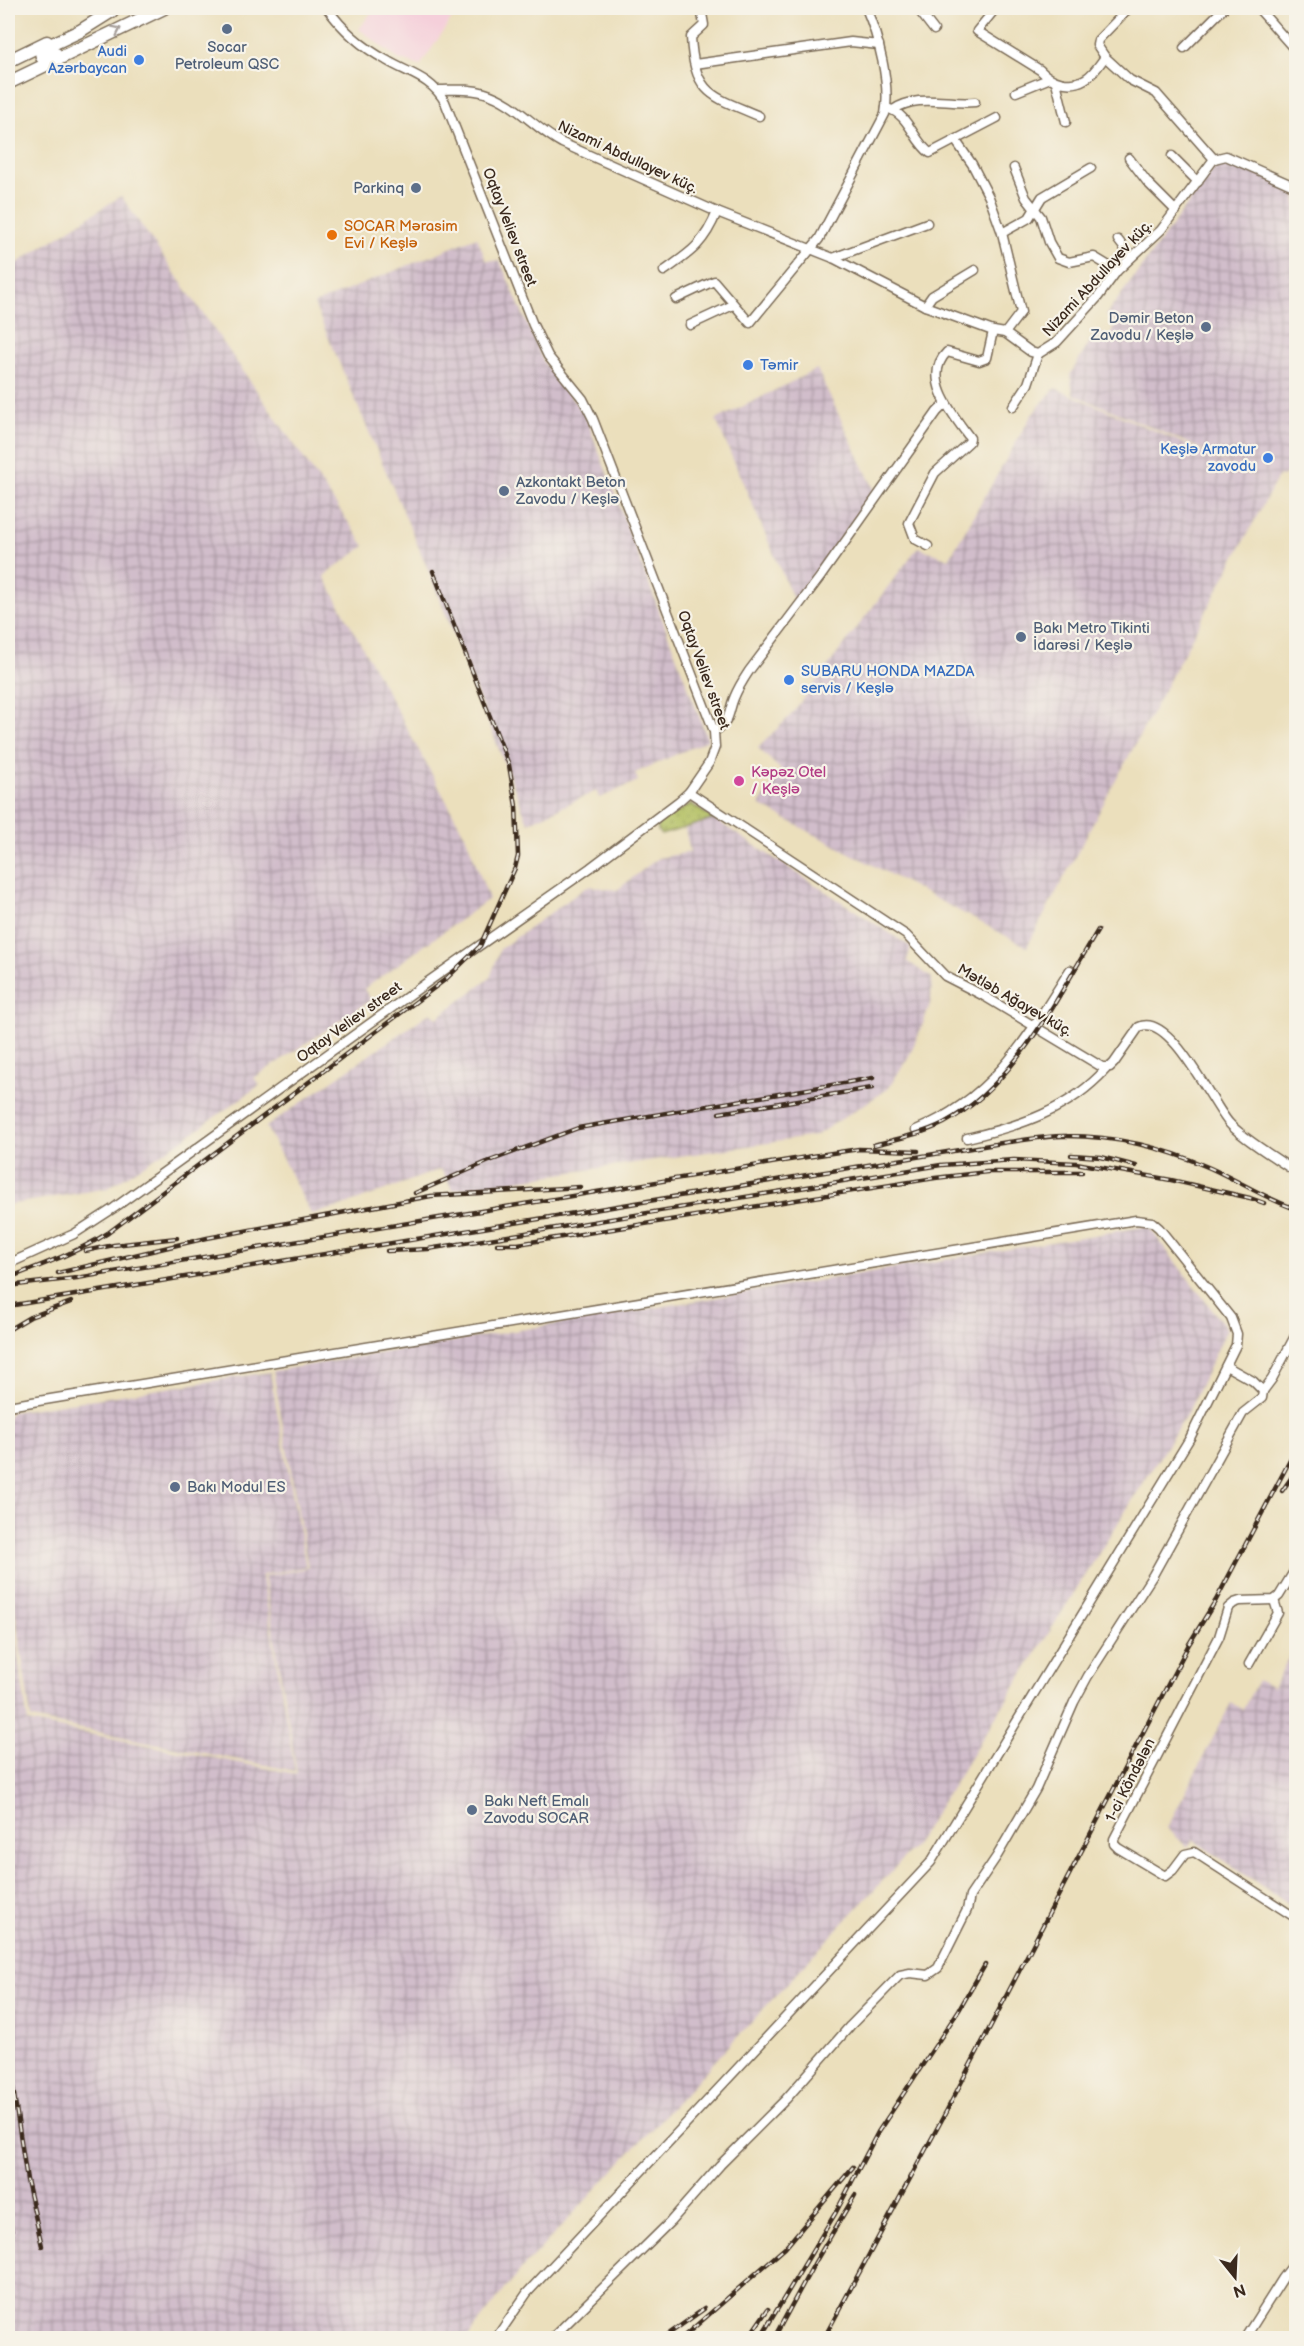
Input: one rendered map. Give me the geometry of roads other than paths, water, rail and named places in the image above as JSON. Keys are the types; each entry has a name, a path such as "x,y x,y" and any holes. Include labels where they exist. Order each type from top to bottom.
{"main road":[{"path":"8,83 164,8"},
{"path":"93,42 80,44 46,58 40,54 46,47 80,31 115,9"},
{"path":"8,63 115,9"},
{"path":"8,63 14,64 16,68 14,73 8,77"}],"street":[{"path":"327,8 349,34 368,49 422,78 439,90"},
{"path":"702,8 704,25 691,36 698,77 708,92 715,97 759,116"},
{"path":"866,8 879,45 890,109 902,116 928,152 956,141 997,118"},
{"path":"917,8 934,30"},
{"path":"1129,8 1098,40 1097,45 1106,57 1130,80 1156,93 1214,159 1226,156 1296,186"},
{"path":"1184,48 1224,8"},
{"path":"1258,8 1296,51"},
{"path":"993,9 977,31 1040,70 1052,80 1066,122"},
{"path":"695,63 851,42 879,45"},
{"path":"1016,92 1052,80 1068,83 1086,79 1106,57"},
{"name":"Nizami Abdullayev küç.","path":"439,90 475,91 503,100 562,144 717,212 833,258 926,306 993,331 1005,333 1031,352 1038,354 1057,342 1098,297 1117,271 1153,239 1214,159"},
{"name":"Oqtay Veliev street","path":"8,1264 74,1234 114,1208 590,868 689,792 712,754 716,739 714,731 593,419 583,399 548,357 439,90"},
{"path":"676,299 714,281 750,323 827,226 890,109 909,102 925,100 959,104 975,102"},
{"path":"956,141 982,181 1002,233 1022,312 1005,333"},
{"path":"1172,156 1198,182"},
{"path":"1129,158 1148,183 1176,211"},
{"path":"1014,168 1026,198 1041,217 1049,242 1058,258 1063,262 1069,262 1094,257 1117,271"},
{"path":"1002,233 1022,223 1042,197 1091,168"},
{"path":"664,271 701,243 717,212"},
{"path":"833,258 927,223"},
{"path":"1118,240 1131,257"},
{"path":"926,306 932,296 975,270"},
{"path":"690,325 733,305"},
{"path":"928,546 915,539 909,524 929,481 969,442 970,438 945,404 937,375 944,355 951,352 979,361 987,358 993,331"},
{"path":"1013,407 1028,384 1038,354"},
{"path":"714,731 724,724 731,712 730,705 738,687 749,671 821,576 937,412 945,404"},
{"name":"Mətləb Ağayev küç.","path":"689,792 906,935 920,947 945,976 1106,1068"},
{"path":"916,1130 940,1121 980,1092 1009,1061 1070,970"},
{"path":"967,1138 1008,1128 1063,1105 1094,1082 1106,1068 1114,1064 1139,1027 1148,1025 1177,1044 1229,1124 1296,1172"},
{"path":"8,1406 1136,1220 1152,1222 1159,1228 1231,1318 1236,1334 1236,1345 1190,1438 931,1862 527,2293 496,2338"},
{"path":"552,2338 670,2222 720,2165 786,2098 850,2026 900,1975 910,1973 928,1975 938,1968 967,1910 970,1896 1036,1789 1074,1702 1088,1676 1159,1565 1243,1413 1262,1398 1263,1391 1295,1336"},
{"path":"1226,1366 1253,1381 1263,1391"},
{"path":"1249,1664 1278,1612 1274,1600 1279,1596 1296,1568"},
{"name":"1-ci Köndələn","path":"1274,1600 1240,1601 1228,1608 1219,1637 1114,1839 1114,1844 1165,1876 1173,1870 1185,1854 1194,1852 1296,1918"},
{"path":"1245,2338 1296,2261"}],"railway":[{"path":"8,1278 71,1253 108,1233 446,979 480,946 515,868 518,856 516,806 509,765 433,571"},
{"path":"874,1145 936,1127 969,1107 992,1087 1033,1037 1098,930"},
{"path":"415,1193 487,1162 578,1128 873,1078"},
{"path":"719,1113 872,1088"},
{"path":"8,1306 1052,1136 1104,1138 1158,1149 1210,1168 1296,1209"},
{"path":"8,1286 77,1278 859,1149 918,1151"},
{"path":"1071,1155 1101,1157 1136,1166"},
{"path":"387,1251 428,1249 941,1165 1014,1160 1076,1163 1171,1180 1264,1203"},
{"path":"497,1244 518,1244 935,1178 987,1172 1082,1172"},
{"path":"58,1273 207,1238 431,1196 580,1187"},
{"path":"85,1251 114,1245 177,1238"},
{"path":"8,1330 30,1317 71,1302"},
{"path":"824,2338 947,2110 1189,1644 1216,1600 1296,1449"},
{"path":"1282,1491 1296,1471"},
{"path":"760,2338 836,2212 878,2132 959,2010 985,1965"},
{"path":"8,2055 27,2180 42,2246"},
{"path":"682,2338 785,2248 853,2167"},
{"path":"774,2338 855,2195"},
{"path":"8,2211 12,2235"},
{"path":"663,2338 704,2309"},
{"path":"748,2338 768,2309"}],"place":[{"name":"Socar Petroleum QSC","path":"227,29"},
{"name":"Audi Azərbaycan","path":"139,60"},
{"name":"Parkinq","path":"416,188"},
{"name":"SOCAR Mərasim Evi / Keşlə","path":"332,235"},
{"name":"Dəmir Beton Zavodu / Keşlə","path":"1206,327"},
{"name":"Təmir","path":"748,365"},
{"name":"Keşlə Armatur zavodu","path":"1268,458"},
{"name":"Azkontakt Beton Zavodu / Keşlə","path":"504,491"},
{"name":"Bakı Metro Tikinti İdarəsi / Keşlə","path":"1021,637"},
{"name":"SUBARU HONDA MAZDA servis / Keşlə","path":"789,680"},
{"name":"Kəpəz Otel / Keşlə","path":"739,781"},
{"name":"Bakı Modul ES","path":"175,1487"},
{"name":"Bakı Neft Emalı Zavodu SOCAR","path":"472,1810"}]}
